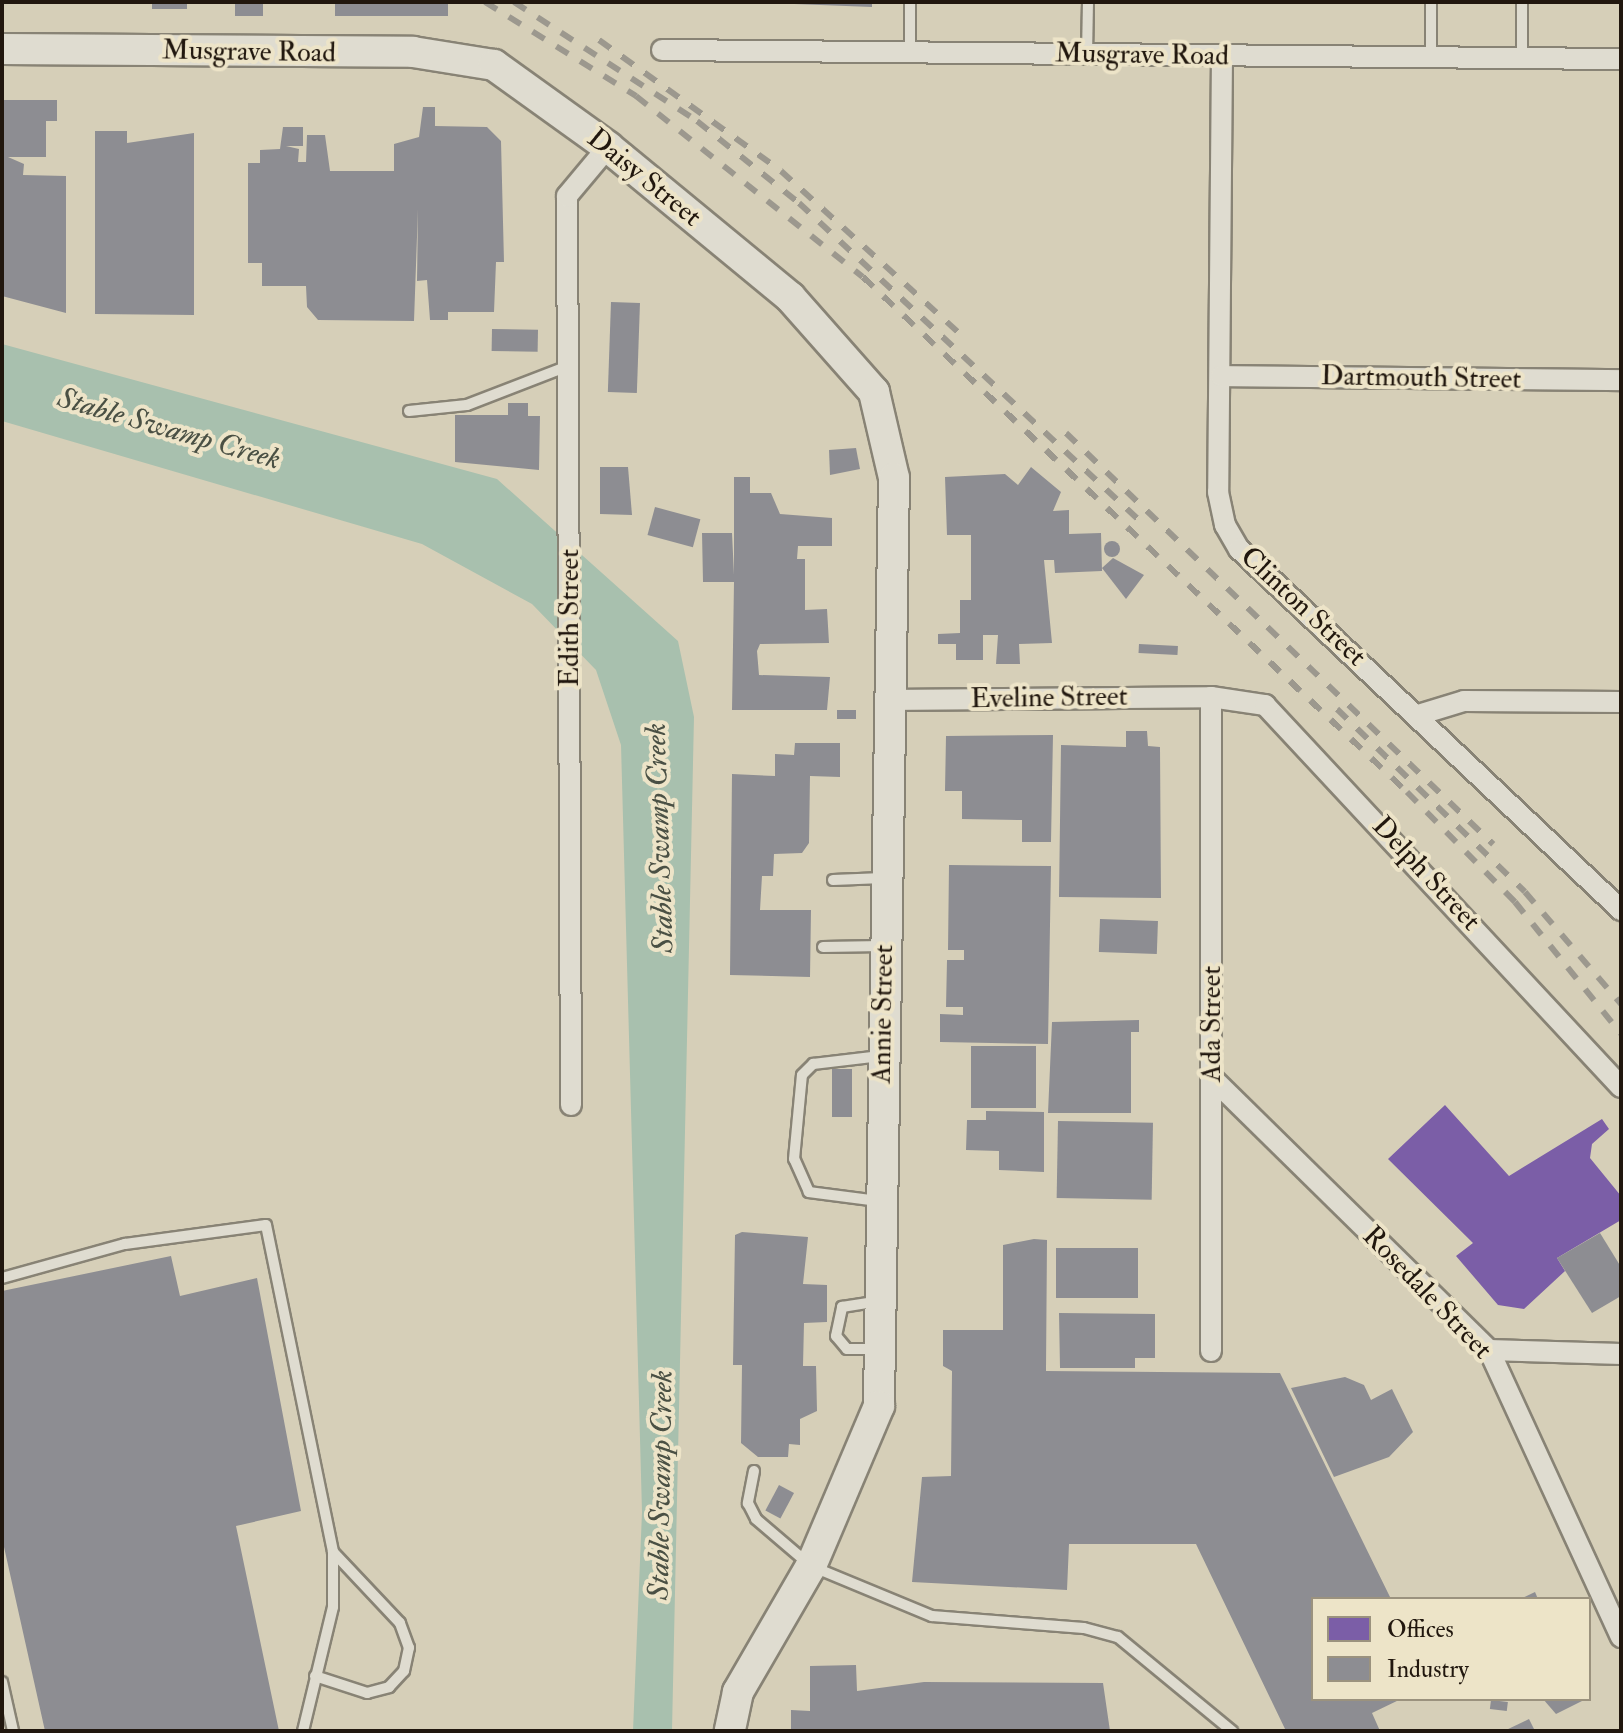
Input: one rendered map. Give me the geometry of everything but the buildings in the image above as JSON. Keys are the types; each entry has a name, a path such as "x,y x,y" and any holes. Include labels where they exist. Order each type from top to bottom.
{"street":[{"name":"Musgrave Road","path":"2,49 413,52 494,65"},
{"name":"Musgrave Road","path":"662,50 1621,59"},
{"name":"Clinton Street","path":"1222,55 1218,492 1239,549 1621,910"},
{"name":"Daisy Street","path":"494,65 608,147 790,297"},
{"name":"Edith Street","path":"571,1105 567,196 608,147"},
{"name":"Annie Street","path":"730,1731 738,1692 811,1566 879,1406 887,700 894,478 888,430 853,362 790,297"},
{"name":"Dartmouth Street","path":"1221,376 1621,380"},
{"name":"Eveline Street","path":"887,700 1211,697"},
{"name":"Ada Street","path":"1211,697 1211,1351"},
{"name":"Delph Street","path":"1211,697 1265,705 1621,1087"},
{"path":"1418,715 1464,701 1621,702"},
{"name":"Rosedale Street","path":"1212,1078 1489,1350 1621,1637"},
{"path":"1489,1350 1621,1354"}],"lane":[{"path":"910,2 910,52"},
{"path":"1087,54 1088,2"},
{"path":"1431,2 1431,57"},
{"path":"1522,2 1522,58"},
{"path":"409,411 467,405 568,366"},
{"path":"833,880 885,878"},
{"path":"823,947 884,945"},
{"path":"881,1201 809,1192 794,1159 802,1075 813,1064 883,1056"},
{"path":"2,1278 125,1244 266,1225 333,1552 333,1607 303,1731"},
{"path":"879,1349 847,1349 836,1336 842,1307 880,1301"},
{"path":"754,1471 748,1503 756,1519 811,1566 932,1616 1084,1628 1118,1637 1232,1731"},
{"path":"315,1676 367,1693 389,1687 404,1671 409,1648 400,1623 333,1552"},
{"path":"2,1682 13,1731"}],"water":[{"name":"Stable Swamp Creek","path":"2,344 497,479 678,641 694,717 672,1731 633,1731 642,1512 621,745 596,670 532,604 422,544 2,421"}],"railway":[{"path":"485,2 636,96 863,277 1407,792 1515,902 1621,1034"},
{"path":"514,2 697,121 799,203 1146,527"},
{"path":"599,40 781,171 958,332"},
{"path":"1066,433 1493,844"},
{"path":"1337,709 1525,892 1621,1004"}]}
